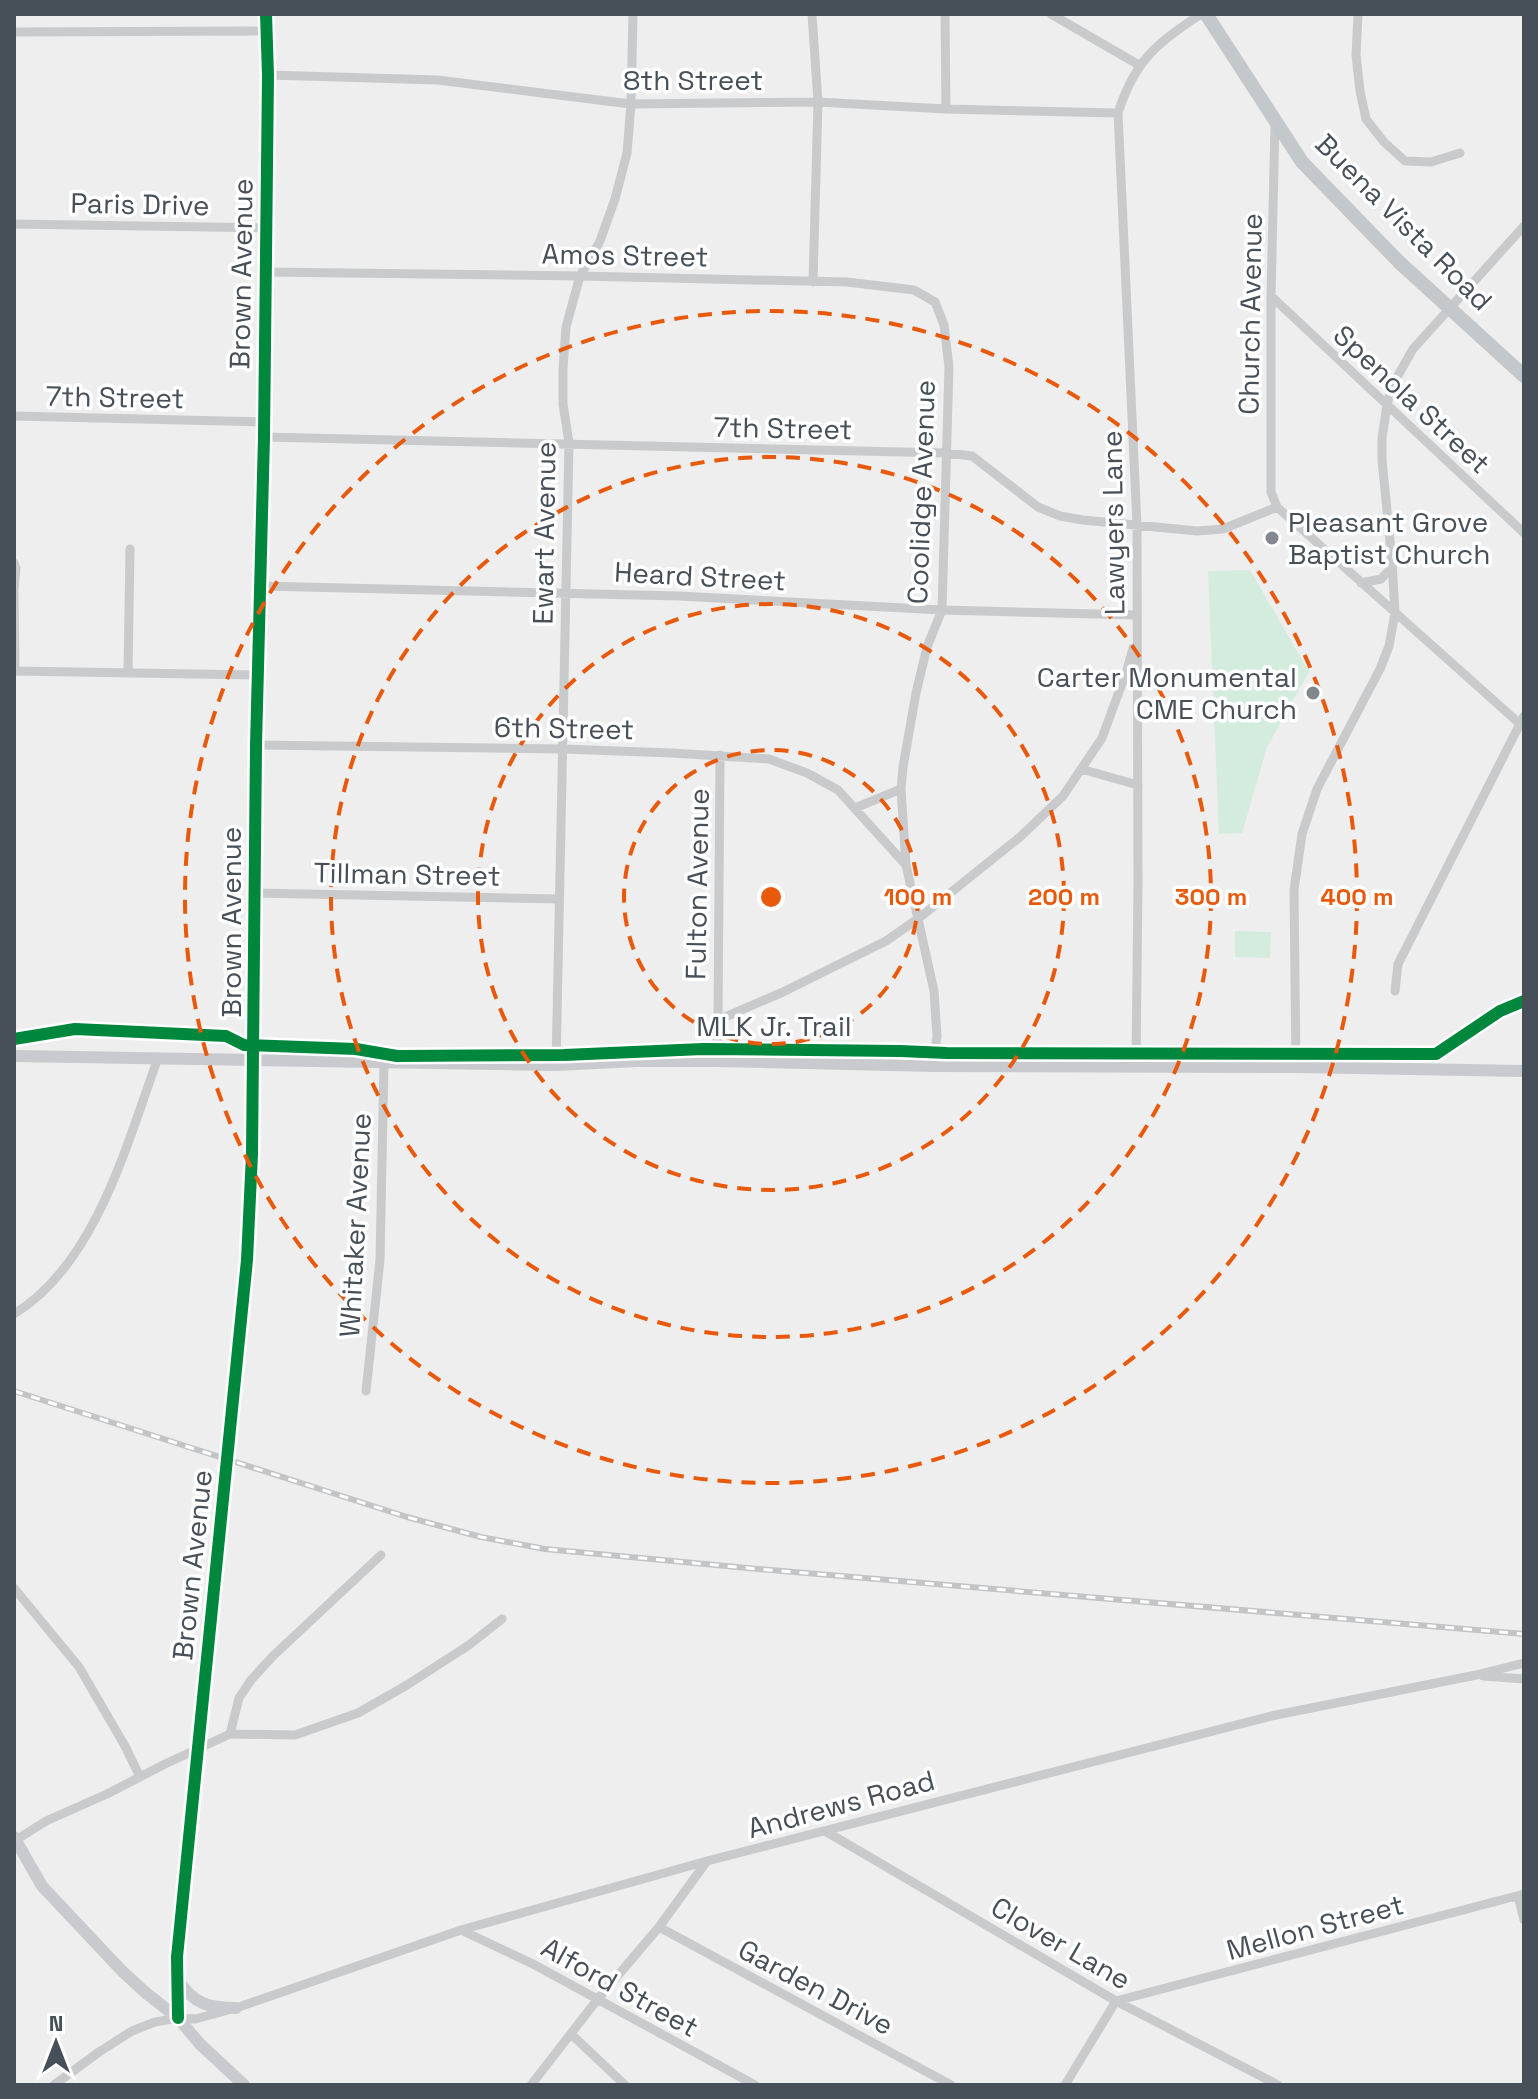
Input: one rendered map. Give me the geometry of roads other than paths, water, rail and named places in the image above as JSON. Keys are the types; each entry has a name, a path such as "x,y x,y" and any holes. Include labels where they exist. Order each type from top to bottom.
{"main road":[{"name":"Buena Vista Road","path":"1204,14 1302,162 1399,262 1524,376"}],"street":[{"name":"Brown Avenue","path":"178,2018 176,1977 195,1765 247,1260 254,1061 256,745 262,586 268,75 266,14"},
{"name":"Ewart Avenue","path":"556,1065 569,443 563,404 566,327 580,276 600,241 615,199 627,153 633,14"},
{"path":"812,14 818,102 813,282"},
{"path":"945,14 946,109"},
{"path":"1051,14 1139,65"},
{"name":"Lawyers Lane","path":"1136,1066 1137,525 1118,113 1126,87 1139,65 1157,45 1204,14"},
{"path":"1358,14 1356,55 1366,119 1384,142 1405,161 1431,162 1460,153"},
{"path":"14,32 267,31"},
{"name":"8th Street","path":"268,75 438,80 631,104 818,102 1118,113"},
{"name":"Church Avenue","path":"1275,120 1271,492 1277,507"},
{"name":"Paris Drive","path":"14,224 266,228"},
{"path":"1296,1067 1294,890 1302,834 1317,789 1380,669 1389,646 1395,613 1382,460 1382,438 1392,386 1413,349 1524,226"},
{"name":"Amos Street","path":"266,272 580,276 886,286 914,290 935,302 944,325 946,345"},
{"name":"Spenola Street","path":"1271,296 1524,533"},
{"name":"Coolidge Avenue","path":"933,1066 937,1036 934,991 906,865 901,789 916,693 927,647 942,610 949,367 946,345"},
{"name":"7th Street","path":"14,416 263,422"},
{"name":"7th Street","path":"264,437 946,453 972,456 1038,507 1060,516 1083,520 1197,531 1223,529 1277,507"},
{"path":"1277,507 1395,613 1522,720 1398,964 1395,991"},
{"path":"128,673 130,549"},
{"path":"14,563 14,671 258,675"},
{"path":"1361,583 1381,579 1393,565"},
{"name":"Heard Street","path":"262,586 565,593 942,610 1137,615"},
{"path":"718,1020 886,941 1020,837 1063,796 1102,738 1137,633"},
{"name":"6th Street","path":"256,745 562,749 769,759 807,773 838,790 906,865"},
{"name":"Fulton Avenue","path":"716,1061 720,755"},
{"path":"1081,769 1138,785"},
{"path":"855,808 901,789"},
{"name":"Tillman Street","path":"254,893 559,899"},
{"path":"14,1056 556,1065 716,1061 933,1066 1520,1070"},
{"path":"14,1314 52,1281 94,1224 158,1058"},
{"name":"Whitaker Avenue","path":"366,1391 380,1260 384,1062"},
{"path":"230,1734 239,1698 251,1680 381,1555"},
{"path":"14,1588 79,1667 140,1777"},
{"path":"244,2085 200,2044 178,2018 122,1971 42,1886 15,1838 230,1734 295,1735 358,1713 469,1645 502,1619"},
{"name":"Andrews Road","path":"54,2085 132,2031 155,2022 195,2019 236,2008 461,1930 707,1861 1271,1716 1524,1663"},
{"path":"1476,1675 1524,1679"},
{"name":"Clover Lane","path":"825,1831 1116,2001 1273,2084"},
{"path":"531,2085 659,1927 707,1861"},
{"path":"1521,1895 1524,1920"},
{"name":"Mellon Street","path":"1116,2001 1521,1895"},
{"name":"Garden Drive","path":"659,1927 951,2085"},
{"name":"Alford Street","path":"461,1930 533,1964 755,2085"},
{"path":"176,1977 192,1999 210,2006 236,2008"},
{"path":"1065,2085 1116,2001"},
{"path":"571,2034 625,2085"}],"railway":[{"path":"14,1391 407,1517 481,1537 545,1549 1524,1634"}],"place":[{"name":"Pleasant Grove Baptist Church","path":"1272,538"},
{"name":"Carter Monumental CME Church","path":"1313,693"}]}
